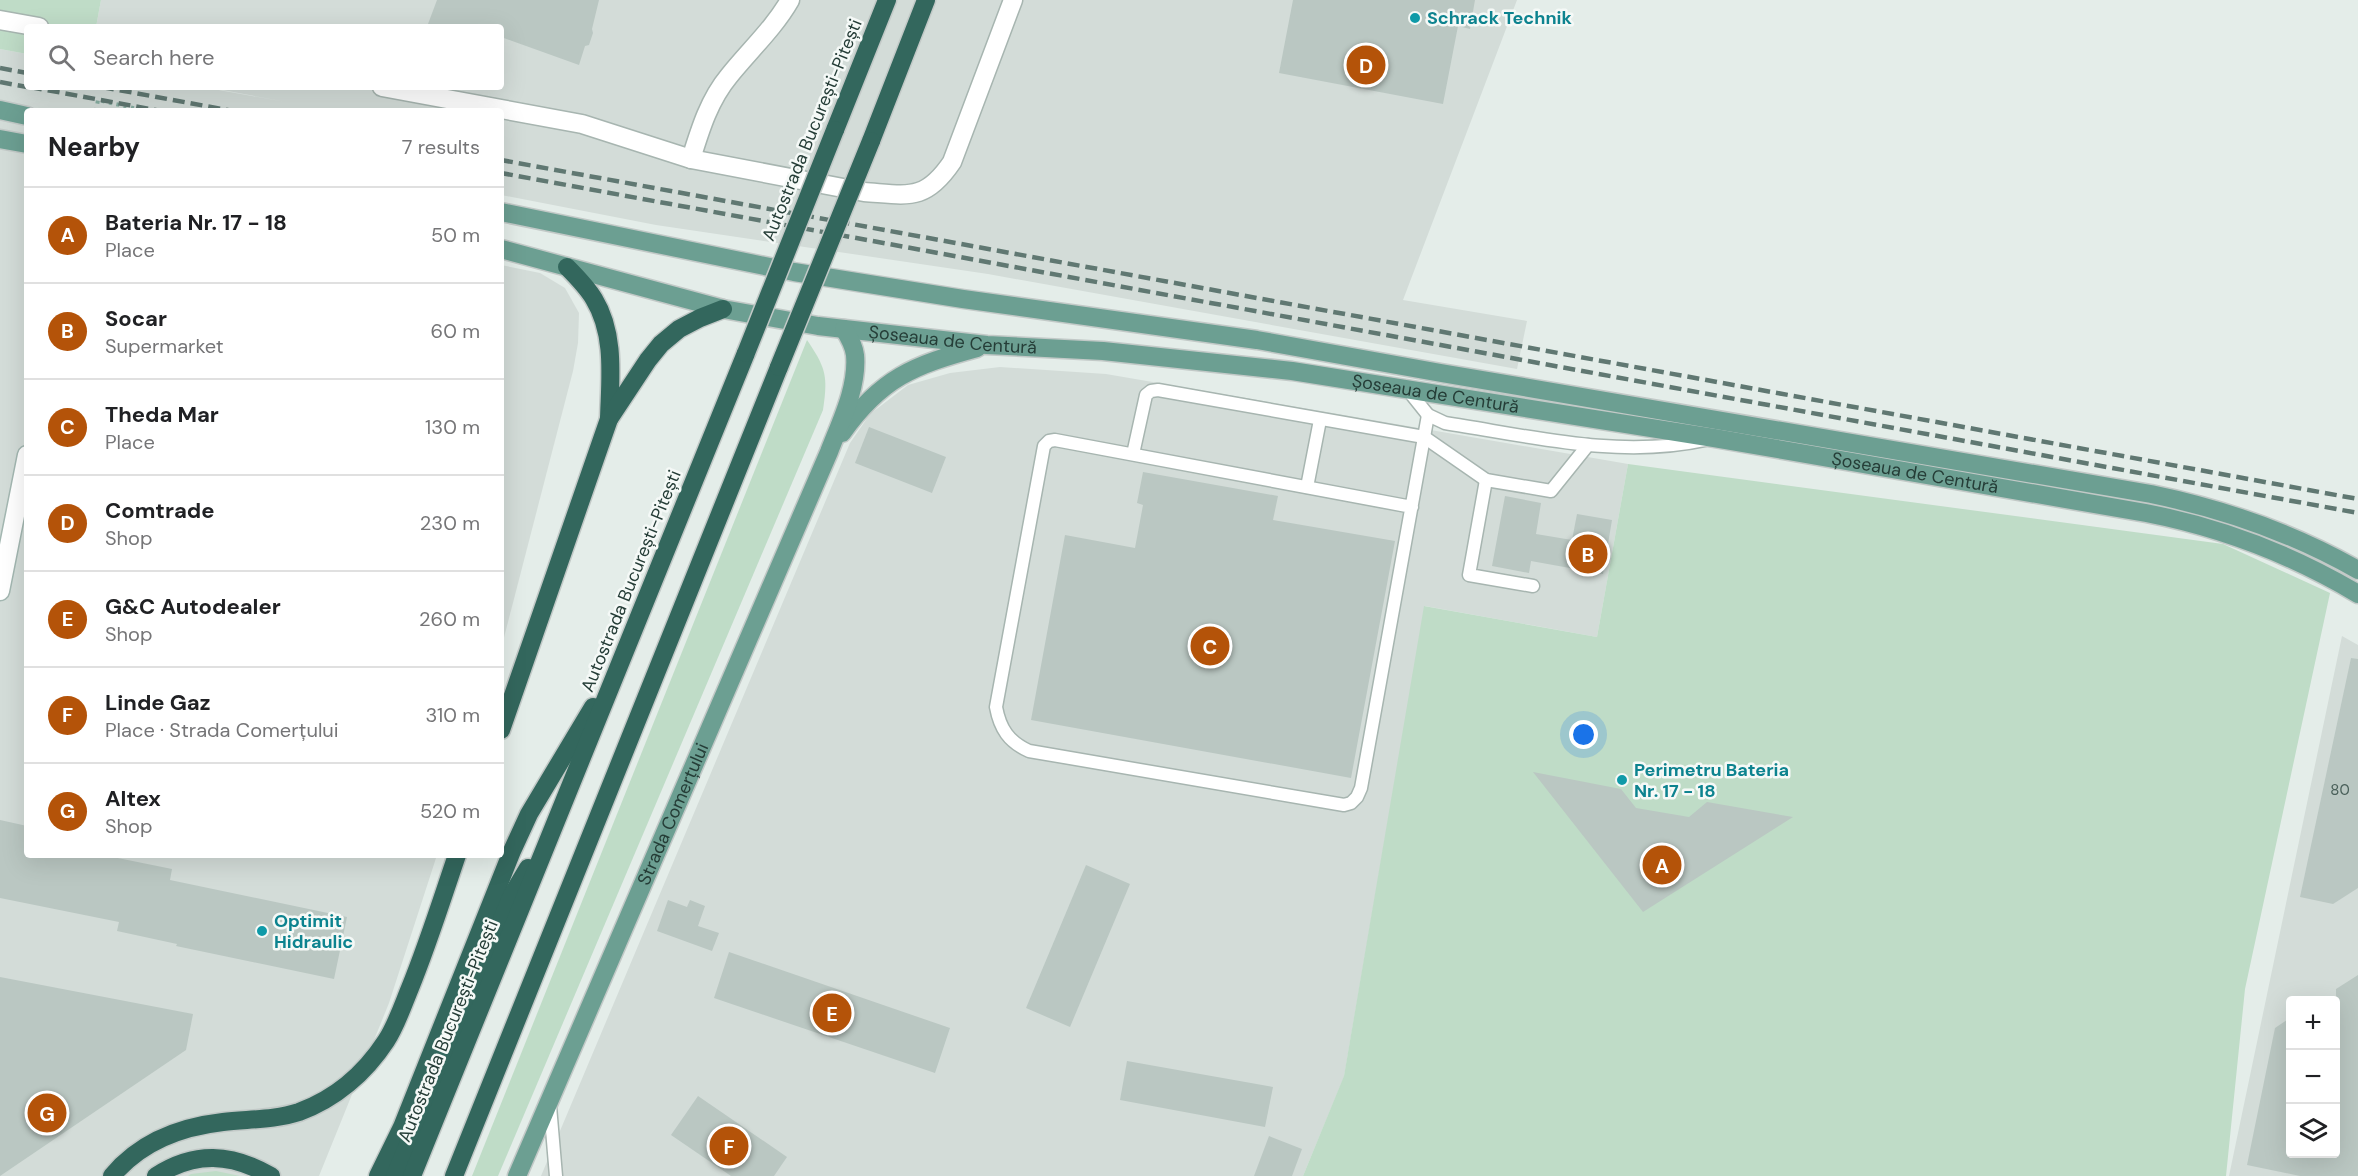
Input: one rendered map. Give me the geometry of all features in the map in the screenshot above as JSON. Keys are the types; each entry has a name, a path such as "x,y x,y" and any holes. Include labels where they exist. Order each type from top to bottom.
{"highway":[{"name":"Autostrada București-Pitești","path":"412,1176 561,812 887,0"},
{"path":"454,1176 926,0"},
{"path":"567,267 587,288 604,319 609,341 609,419"},
{"path":"504,721 609,419 661,344 679,329 723,309"},
{"path":"378,1176 402,1127 512,851 529,814 618,668"},
{"path":"395,1176 512,895 561,812"},
{"path":"112,1176 124,1161 143,1146 169,1134 197,1126 272,1118 298,1112 323,1102 358,1075 386,1041 405,1001 456,858"},
{"path":"156,1176 187,1160 204,1158 238,1161 271,1176"}],"main road":[{"path":"0,110 24,115"},
{"path":"0,139 24,143"},
{"name":"Șoseaua de Centură","path":"504,213 794,273 952,298 1247,338 1441,374 2151,494 2217,509 2260,523 2358,568"},
{"name":"Șoseaua de Centură","path":"504,250 723,309 844,330 987,345 1093,350 1292,371 1714,438 2178,519 2247,539 2285,554 2358,594"},
{"path":"829,452 850,394 855,373 855,354 844,330"},
{"path":"829,452 855,415 877,391 899,376 939,358 987,345"},
{"name":"Strada Comerțului","path":"517,1176 829,452"}],"street":[{"path":"691,159 704,118 717,94 728,77 784,10 789,0"},
{"path":"504,110 582,124 691,159 864,192 921,192 930,188 952,162 1013,0"},
{"path":"0,20 24,24"},
{"path":"398,90 496,108"},
{"path":"0,591 24,470"}],"lane":[{"path":"1133,454 1146,395 1158,390 1320,420 1424,436 1486,480 1551,491 1588,445"},
{"path":"1408,390 1428,415 1445,423 1617,448 1681,445 1714,438"},
{"path":"1412,507 1133,454 1055,440 1049,441 1044,446 996,707 999,721 1006,735 1017,746 1029,751 1344,805 1351,803 1361,788 1412,507 1428,415"},
{"path":"1307,487 1320,420"},
{"path":"1486,480 1469,575 1533,586"},
{"path":"550,1099 556,1176"}],"path":[{"path":"97,108 98,100 133,108"}],"shaded area":[{"path":"101,0 1517,0 1403,300 1527,321 1517,369 988,274 656,225 504,196 504,108 24,108 24,858 436,858 389,1003 319,1176 0,1176 0,49 24,53 24,90 219,90 286,102 223,90 504,90 504,24 97,24"},
{"path":"504,266 540,273 565,288 579,313 578,343 573,371 504,637"},
{"path":"1000,367 1106,374 1628,464 1597,637 1425,606 1344,1077 1303,1176 541,1176 850,443 870,414 908,385 950,373"},
{"path":"2342,636 2358,645 2358,1176 2229,1176"}],"green space":[{"path":"0,0 101,0 97,24 24,24 24,53 0,49"},
{"path":"807,340 822,365 824,373 823,410 498,1176 472,1176"},
{"path":"1628,464 2223,544 2330,593 2245,989 2226,1176 1303,1176 1344,1076 1424,606 1597,637"},
{"path":"216,1171 240,1176 188,1176 191,1174"}],"building":[{"path":"437,0 599,0 593,33 589,45 585,46 579,65 504,38 504,24 428,24"},
{"path":"1293,0 1475,0 1470,29 1458,26 1443,104 1279,73"},
{"path":"869,427 946,457 932,493 855,463"},
{"path":"1143,472 1278,496 1273,520 1395,541 1351,778 1031,720 1065,535 1135,548 1143,505 1137,503"},
{"path":"1505,496 1541,503 1536,534 1572,540 1577,514 1612,520 1603,574 1531,561 1529,573 1492,566"},
{"path":"2351,658 2358,659 2358,888 2333,904 2300,897"},
{"path":"1533,772 1621,789 1636,808 1689,817 1707,802 1793,817 1643,912"},
{"path":"0,820 24,825 24,858 118,858 172,869 170,880 347,917 334,979 176,946 177,944 117,931 119,922 0,898"},
{"path":"1086,865 1130,884 1070,1027 1026,1008"},
{"path":"668,900 687,907 690,900 705,906 698,926 719,933 712,951 657,931"},
{"path":"729,952 950,1028 935,1073 714,998"},
{"path":"2358,975 2358,1176 2300,1176 2247,1165 2275,1028 2286,1021 2286,1158 2340,1158 2340,996 2336,996 2336,989"},
{"path":"0,977 193,1014 186,1050 0,1176"},
{"path":"1127,1061 1273,1087 1265,1127 1120,1100"},
{"path":"698,1096 787,1157 774,1176 731,1176 671,1135"},
{"path":"1269,1136 1302,1149 1292,1176 1254,1176"}],"railway":[{"path":"0,68 24,72"},
{"path":"0,82 24,86"},
{"path":"46,90 145,108"},
{"path":"118,90 217,108"},
{"path":"504,161 2358,499"},
{"path":"504,174 2358,513"}],"place":[{"name":"Schrack Technik","path":"1415,18"},
{"name":"Comtrade","path":"1366,65"},
{"name":"Socar","path":"1588,554"},
{"name":"Theda Mar","path":"1210,646"},
{"name":"Perimetru Bateria Nr. 17 - 18","path":"1622,780"},
{"name":"Bateria Nr. 17 - 18","path":"1662,865"},
{"name":"Optimit Hidraulic","path":"262,931"},
{"name":"G&C Autodealer","path":"832,1013"},
{"name":"Altex","path":"47,1113"},
{"name":"Linde Gaz","path":"729,1146"}]}
